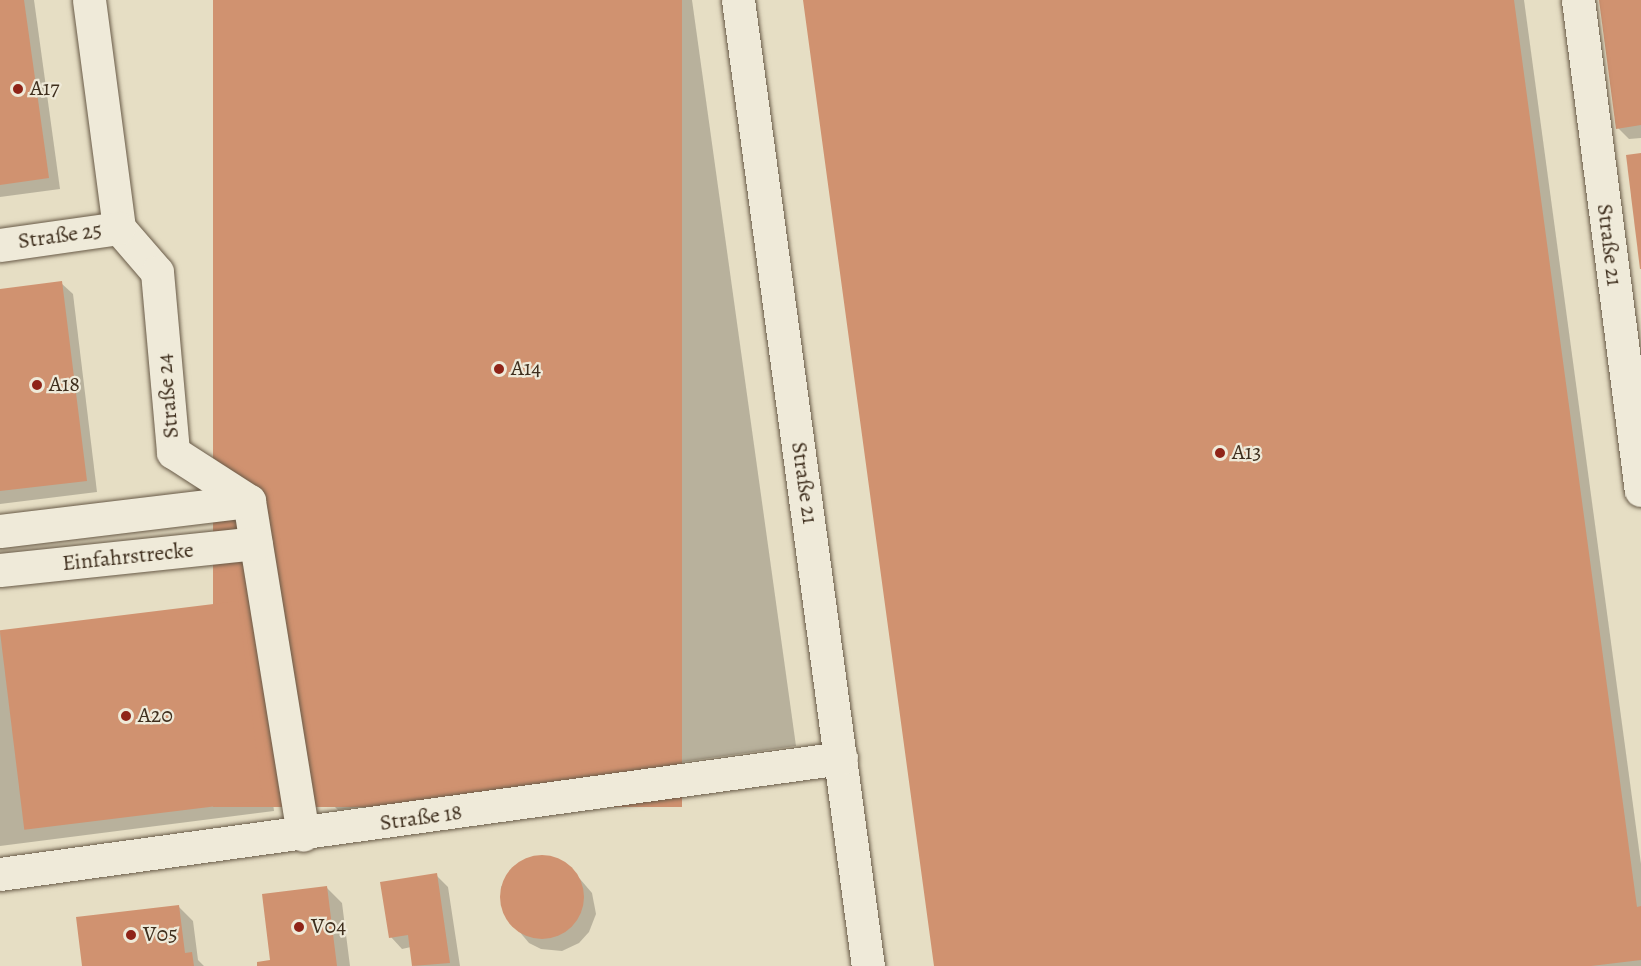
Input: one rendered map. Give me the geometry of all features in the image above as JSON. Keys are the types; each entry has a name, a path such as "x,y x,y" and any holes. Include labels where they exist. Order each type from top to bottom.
{"street":[{"path":"89,0 119,228"},
{"name":"Straße 21","path":"738,0 842,758 868,966"},
{"name":"Straße 21","path":"1578,0 1634,387 1641,490"},
{"name":"Straße 25","path":"0,245 119,228"},
{"name":"Straße 24","path":"119,228 157,272 173,452 249,501"},
{"path":"249,501 303,835"},
{"name":"Einfahrstrecke","path":"0,531 249,501"},
{"name":"Einfahrstrecke","path":"0,570 256,543"},
{"name":"Straße 18","path":"0,874 303,835 842,758"}],"building":[{"name":"A17","path":"0,0 24,0 49,178 0,185"},
{"name":"A14","path":"213,0 682,0 682,807 213,807"},
{"name":"A13","path":"803,0 1514,0 1637,907 1641,906 1641,960 1591,966 934,966"},
{"path":"1599,0 1641,0 1641,125 1616,129"},
{"path":"1641,153 1641,269 1640,269 1626,155"},
{"name":"A18","path":"62,281 87,481 0,491 0,289"},
{"name":"A20","path":"238,601 262,801 24,830 0,630"},
{"path":"534,855 550,855 566,862 577,873 584,889 581,913 572,927 550,939 534,939 518,932 507,921 500,905 500,889 507,873 518,862"},
{"path":"437,873 450,963 412,966 408,935 389,938 380,882"},
{"name":"V04","path":"327,886 337,966 257,966 257,962 270,960 262,894"},
{"name":"V05","path":"179,905 185,953 192,952 194,966 82,966 76,917"}],"place":[{"name":"A17","path":"18,89"},
{"name":"A14","path":"499,369"},
{"name":"A18","path":"37,385"},
{"name":"A13","path":"1220,453"},
{"name":"A20","path":"126,716"},
{"name":"V04","path":"299,927"},
{"name":"V05","path":"131,935"}]}
